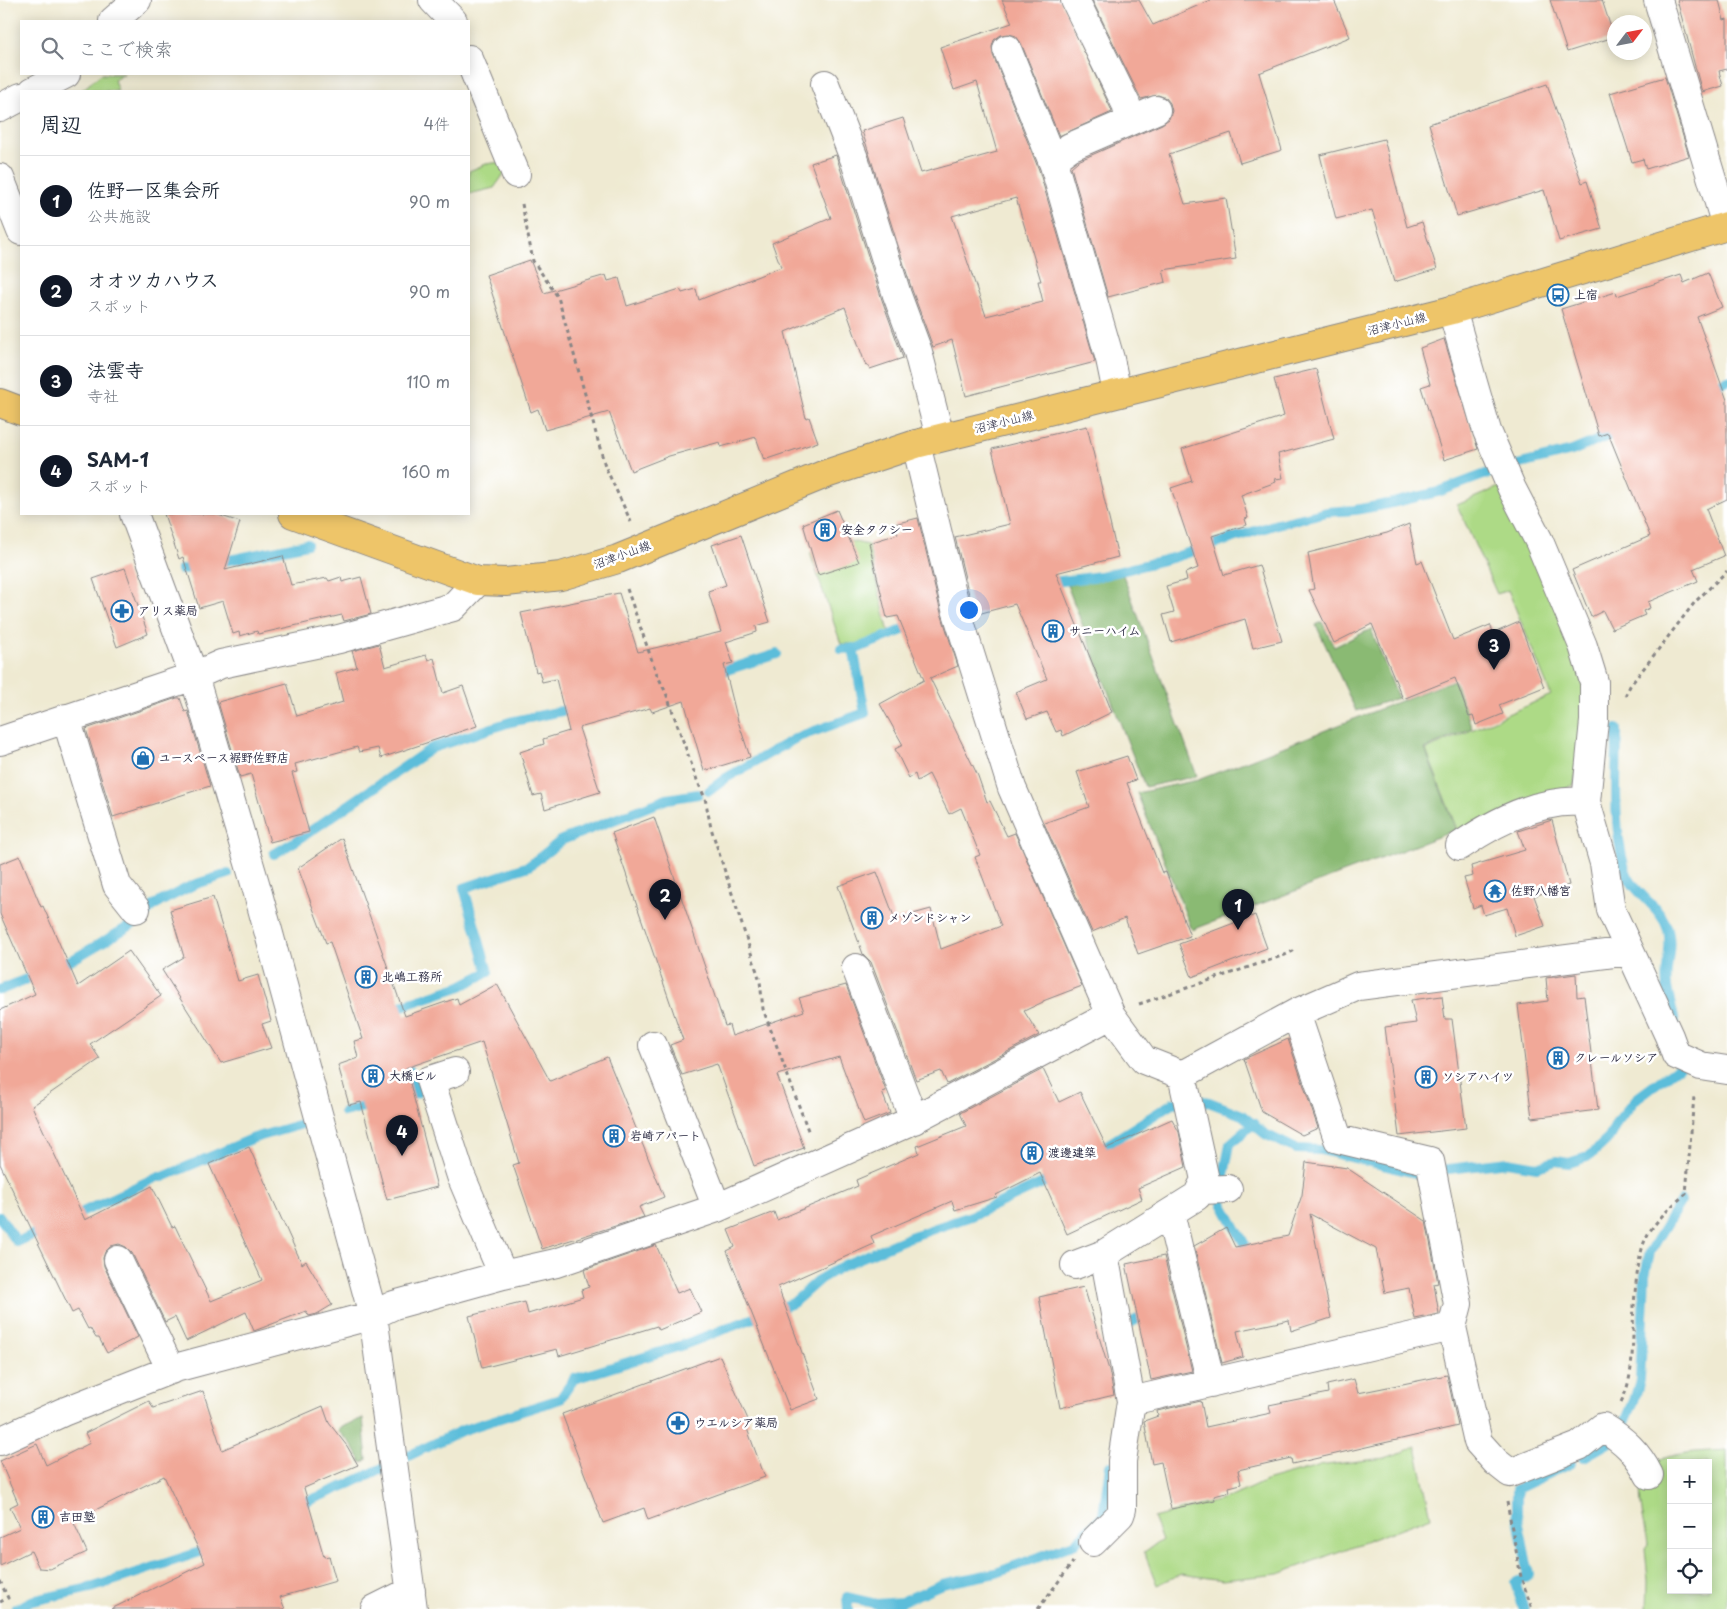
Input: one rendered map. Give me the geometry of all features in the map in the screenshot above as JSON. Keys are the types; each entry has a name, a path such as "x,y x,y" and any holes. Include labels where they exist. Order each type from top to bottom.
{"main road":[{"name":"沼津小山線","path":"296,515 478,581 506,582 561,576 647,547 822,475 928,440 1452,310 1727,226"},
{"path":"0,403 20,411"}],"street":[{"path":"114,20 137,0"},
{"path":"434,0 452,20"},
{"path":"1075,0 1126,104 1130,122"},
{"path":"1658,0 1727,226"},
{"path":"1007,49 1054,165 1105,340 1117,393"},
{"path":"470,61 516,174"},
{"path":"35,90 64,75"},
{"path":"825,84 855,161 897,295 918,352 928,440 956,610 1012,788 1111,1015 1144,1060 1182,1075"},
{"path":"0,108 20,98"},
{"path":"1054,165 1059,155 1070,147 1156,110"},
{"path":"0,178 20,228"},
{"path":"1452,310 1487,430 1512,489 1543,550 1583,646 1594,682 1594,721 1586,802 1604,863 1611,910 1676,1055 1714,1068"},
{"path":"134,515 194,676 256,890 373,1315 412,1600 375,1609"},
{"path":"0,740 194,676 221,664 339,639 452,607 478,581"},
{"path":"66,718 117,885 136,909"},
{"path":"1460,846 1485,828 1532,809 1566,800 1586,802"},
{"path":"1182,1075 1296,1013 1358,986 1629,951"},
{"path":"856,968 914,1120"},
{"path":"1296,1013 1338,1139 1430,1161 1458,1304 1452,1327 1478,1442 1496,1462 1510,1473 1612,1432 1639,1456 1649,1475"},
{"path":"0,1440 63,1412 171,1370 373,1315 394,1305 503,1275 556,1263 717,1208 914,1120 1111,1015"},
{"path":"653,1045 717,1208"},
{"path":"455,1072 430,1080 461,1176 503,1275"},
{"path":"1075,1265 1104,1254 1197,1196 1206,1180 1182,1075"},
{"path":"1200,1190 1228,1189"},
{"path":"1170,1213 1211,1383"},
{"path":"1093,1542 1120,1516 1122,1461 1131,1402 1104,1254"},
{"path":"118,1260 171,1370"},
{"path":"1131,1402 1452,1327"}],"path":[{"path":"516,174 533,261 558,297 605,466 629,518 647,547"},
{"path":"618,558 656,672 705,798 711,828 761,986 763,1009 820,1162"},
{"path":"1622,703 1630,686 1689,610 1727,571"},
{"path":"1140,1004 1285,955 1297,949"},
{"path":"1612,1432 1613,1417 1626,1393 1632,1370 1633,1331 1640,1258 1646,1238 1673,1204 1686,1194 1694,1091 1714,1068"},
{"path":"1510,1473 1505,1489 1521,1577 1532,1609"},
{"path":"1038,1609 1066,1569 1093,1542"},
{"path":"0,1581 8,1598 0,1602"}],"green space":[{"path":"100,75 122,75 114,80 118,90 82,90"},
{"path":"501,162 504,174 494,188 470,194 470,171 486,164"},
{"path":"1499,487 1545,577 1580,673 1586,699 1574,785 1458,832 1426,750 1551,695 1508,590 1497,594 1457,505"},
{"path":"846,540 868,545 889,633 858,644 841,644 810,553"},
{"path":"1123,575 1197,776 1145,787 1067,585"},
{"path":"1322,622 1334,647 1371,629 1398,698 1356,711 1316,625"},
{"path":"1454,680 1472,728 1425,749 1456,830 1192,930 1137,793 1198,780"},
{"path":"363,1418 367,1460 362,1463 351,1443 339,1432 339,1428"},
{"path":"1416,1447 1431,1517 1279,1574 1222,1580 1181,1574 1157,1585 1144,1552 1162,1540 1153,1518 1229,1498 1268,1480 1318,1466 1385,1458"},
{"path":"1727,1450 1727,1609 1647,1609 1648,1581 1645,1548 1648,1544 1640,1498 1641,1483 1645,1472 1652,1464 1676,1455"}],"building":[{"path":"1002,0 1060,0 1112,112 1059,136 1021,43 1016,36 1009,34 1001,35 994,40 992,47 993,55 1039,170 1095,362 966,396 952,340 933,347 912,290 862,131 903,118 921,173 997,152 977,82 954,90 940,47 1012,23","holes":["1016,198 1041,281 1038,281 1043,302 986,316 952,216"]},
{"path":"1092,0 1139,0 1153,25 1211,0 1334,0 1350,37 1259,73 1282,150 1240,163 1231,133 1169,154 1185,204 1226,198 1236,259 1163,270 1166,282 1108,297 1071,167 1078,161 1162,124 1169,119 1172,111 1170,103 1166,98 1158,95 1141,99"},
{"path":"1550,0 1602,0 1607,15 1607,39 1567,52"},
{"path":"1677,0 1719,0 1724,20 1727,19 1727,69 1719,71 1723,86 1702,92"},
{"path":"1665,77 1689,156 1646,169 1643,159 1632,162 1610,93"},
{"path":"1547,84 1582,183 1587,181 1602,229 1559,241 1544,190 1457,216 1429,124"},
{"path":"1384,139 1407,227 1422,222 1437,269 1394,282 1372,210 1336,219 1320,155"},
{"path":"836,155 882,300 903,358 870,369 868,365 866,366 845,307 785,332 806,418 809,417 818,442 764,460 756,437 721,447 720,442 669,456 631,471 609,412 545,430 538,409 531,412 486,275 530,260 544,293 606,275 608,281 619,278 627,306 680,289 682,293 696,289 699,300 781,267 772,243 831,218 811,163"},
{"path":"1708,273 1722,307 1697,317 1727,400 1727,499 1706,509 1724,556 1693,569 1698,581 1648,602 1650,608 1643,611 1645,615 1612,629 1603,611 1591,617 1572,570 1650,536 1608,433 1599,436 1561,309 1616,292 1617,296 1681,275 1684,283"},
{"path":"1444,339 1478,449 1444,460 1421,387 1430,384 1420,348"},
{"path":"1316,369 1334,439 1278,454 1283,478 1275,479 1276,482 1241,495 1248,518 1245,519 1247,525 1212,536 1224,575 1259,565 1282,641 1253,648 1245,619 1171,642 1163,615 1174,612 1166,586 1187,580 1185,573 1198,568 1171,488 1192,481 1182,449 1284,416 1274,379"},
{"path":"1087,426 1118,557 1056,573 1112,712 1063,736 1061,730 1056,732 1047,712 1027,719 1016,692 1047,679 1015,604 974,615 955,537 1010,524 992,449"},
{"path":"837,510 859,562 818,575 803,524"},
{"path":"164,515 218,515 240,522 225,570 283,556 291,585 327,578 329,581 341,577 342,582 361,577 371,614 344,621 342,615 258,634 257,631 240,636 239,632 233,634 223,601 199,608 183,557 179,559"},
{"path":"918,518 941,613 958,666 930,678 978,776 987,802 990,801 1007,836 1015,833 1082,986 1043,1001 1024,1011 1039,1035 947,1084 941,1071 916,1080 871,962 863,954 838,886 877,872 895,919 931,909 941,949 1001,926 975,857 980,855 961,808 949,814 929,774 917,781 915,774 909,778 895,749 903,745 880,704 924,680 898,616 887,618 869,543 898,534 894,524"},
{"path":"1409,524 1417,563 1422,561 1453,640 1490,625 1494,633 1519,622 1544,687 1499,705 1503,714 1476,725 1473,716 1469,717 1455,678 1403,699 1372,624 1334,643 1309,590 1314,589 1308,553 1387,533"},
{"path":"741,535 770,622 756,626 757,632 726,642 733,663 724,665 738,721 750,757 704,771 684,701 652,712 650,708 579,728 600,792 545,809 541,794 533,796 520,752 544,744 543,739 569,731 556,679 542,682 539,671 536,672 521,613 619,593 638,652 721,632 708,591 726,585 712,545"},
{"name":"アリス薬局","path":"125,568 148,634 117,647 93,579"},
{"path":"379,644 385,667 426,655 428,660 434,658 443,693 463,686 477,726 381,758 378,748 359,752 357,747 295,764 297,772 292,773 309,832 270,842 251,774 240,777 218,702 287,683 297,716 343,702 336,673 357,667 352,651"},
{"name":"ユースペース裾野佐野店","path":"180,698 185,712 188,711 210,786 113,817 86,729"},
{"path":"1127,756 1136,780 1127,783 1162,873 1166,872 1190,936 1138,954 1125,918 1092,932 1044,823 1089,807 1077,772"},
{"path":"654,817 725,1026 729,1025 732,1036 804,1011 799,998 846,985 886,1091 882,1092 890,1113 864,1123 839,1057 777,1075 804,1148 754,1166 717,1064 682,1075 670,1045 683,1040 612,833"},
{"path":"1552,820 1569,885 1534,896 1545,926 1515,936 1507,908 1484,915 1481,905 1473,908 1464,878 1473,876 1471,866 1525,850 1518,831"},
{"path":"342,838 405,1016 457,998 459,1005 497,984 550,1081 607,1057 664,1197 639,1207 644,1217 542,1249 513,1165 519,1163 482,1042 406,1068 437,1187 387,1200 361,1102 349,1105 338,1065 358,1058 354,1041 363,1039 330,942 326,943 298,868"},
{"path":"20,856 41,907 43,906 78,986 129,951 161,996 90,1044 100,1059 32,1106 85,1220 152,1186 172,1227 175,1226 211,1301 262,1280 209,1164 249,1147 302,1264 306,1261 332,1305 317,1314 309,1316 306,1311 254,1331 246,1312 186,1341 175,1317 165,1322 132,1253 126,1247 119,1244 111,1246 105,1252 103,1258 104,1266 138,1337 107,1353 99,1338 96,1338 90,1328 88,1329 78,1310 72,1313 0,1164 0,1010 35,994 0,914 0,864"},
{"path":"213,897 238,981 258,975 271,1021 262,1024 271,1048 221,1063 162,970 184,957 170,910"},
{"path":"1255,915 1267,948 1192,977 1179,944"},
{"name":"クレールソシア","path":"1576,974 1577,997 1584,996 1598,1110 1532,1118 1518,1005 1548,1001 1546,978"},
{"name":"ソシアハイツ","path":"1442,996 1445,1019 1452,1019 1466,1128 1399,1136 1385,1027 1416,1023 1411,1000"},
{"path":"1288,1039 1318,1128 1302,1135 1262,1112 1244,1059"},
{"path":"1043,1069 1059,1102 1080,1092 1107,1148 1172,1119 1179,1132 1186,1167 1138,1188 1142,1199 1067,1234 1040,1173 996,1195 997,1197 955,1210 952,1201 871,1236 874,1244 778,1287 819,1399 790,1410 727,1251 735,1247 728,1230 774,1212 777,1220 858,1186 856,1180 919,1153 917,1146 966,1126 960,1113"},
{"path":"1306,1162 1347,1168 1426,1221 1438,1283 1434,1284 1439,1314 1415,1319 1409,1288 1385,1293 1376,1249 1310,1214 1331,1318 1291,1331 1289,1320 1237,1331 1243,1357 1222,1363 1194,1246 1226,1228 1235,1247 1288,1236 1302,1195"},
{"path":"656,1245 677,1293 690,1288 701,1312 659,1330 657,1326 559,1356 557,1349 482,1368 469,1316 525,1302 528,1314 583,1297 581,1290 589,1287 584,1270"},
{"path":"1164,1256 1192,1371 1151,1380 1126,1264"},
{"path":"1084,1287 1109,1370 1114,1395 1060,1408 1039,1297"},
{"path":"720,1356 750,1424 746,1426 765,1477 648,1520 644,1508 603,1523 562,1414"},
{"path":"1447,1375 1458,1426 1292,1464 1291,1458 1238,1470 1241,1484 1229,1487 1230,1492 1214,1496 1215,1500 1171,1509 1161,1462 1152,1464 1144,1421 1158,1416 1157,1411 1201,1401 1206,1427 1271,1413 1269,1405 1328,1393 1327,1385 1354,1379 1358,1393"},
{"path":"203,1391 222,1450 323,1406 329,1423 347,1446 358,1465 304,1488 324,1557 329,1556 336,1581 280,1597 285,1609 111,1609 205,1563 164,1476 73,1521 87,1552 50,1569 39,1568 31,1551 0,1566 0,1537 20,1528 10,1507 18,1503 0,1461 37,1444 46,1465 90,1443 85,1433 149,1401 153,1408"}],"waterway":[{"path":"1710,388 1727,380"},
{"path":"1046,583 1101,576 1172,558 1277,524 1327,512 1355,510 1438,492 1494,471 1572,451 1620,431"},
{"path":"215,563 307,544"},
{"path":"181,570 198,566"},
{"path":"841,649 858,648 915,625"},
{"path":"709,791 726,778 798,737 865,713 853,648"},
{"path":"714,674 777,654"},
{"path":"274,854 432,748 510,722 576,708"},
{"path":"1617,729 1616,799 1621,852 1629,878 1659,913 1668,930 1670,944 1666,980 1675,1024"},
{"path":"390,1010 461,986 488,972 464,888 529,866 562,840 667,799 698,794"},
{"path":"55,967 77,957 135,923 156,904 193,885 228,874"},
{"path":"0,990 39,974"},
{"path":"402,1097 417,1093 404,1055"},
{"path":"1096,1152 1173,1103 1197,1100 1209,1102 1242,1115 1265,1134 1296,1149 1321,1150 1415,1173 1508,1162 1537,1167 1556,1161 1569,1163 1587,1157 1609,1138 1617,1122 1637,1098 1679,1067 1678,1059"},
{"path":"344,1112 375,1104"},
{"path":"1251,1256 1222,1203 1223,1180 1230,1144 1254,1123"},
{"path":"70,1218 157,1177 163,1177 254,1138 302,1124"},
{"path":"296,1506 349,1484 463,1430 560,1399 574,1379 683,1345 793,1303 820,1279 844,1265 910,1237 971,1216 1056,1177"},
{"path":"1584,1457 1612,1441 1623,1427 1634,1401 1640,1380 1645,1275 1650,1252 1681,1201"},
{"path":"0,1217 17,1242 45,1229"},
{"path":"1120,1329 1148,1313"},
{"path":"1525,1578 1529,1575 1517,1514 1517,1489 1571,1463"},
{"path":"848,1609 847,1597 877,1604 901,1602 942,1584 996,1573 1074,1544 1103,1515 1110,1466"},
{"path":"16,1609 32,1601 94,1587 212,1548"},
{"path":"1519,1581 1515,1583 1524,1609"}],"place":[{"name":"上宿","path":"1558,295"},
{"name":"安全タクシー","path":"825,530"},
{"name":"アリス薬局","path":"122,611"},
{"name":"サニーハイム","path":"1053,631"},
{"name":"法雲寺","path":"1494,670"},
{"name":"ユースペース裾野佐野店","path":"143,758"},
{"name":"佐野八幡宮","path":"1495,891"},
{"name":"メゾンドシャン","path":"872,918"},
{"name":"オオツカハウス","path":"665,920"},
{"name":"佐野一区集会所","path":"1238,930"},
{"name":"北嶋工務所","path":"366,977"},
{"name":"クレールソシア","path":"1558,1058"},
{"name":"大橋ビル","path":"373,1076"},
{"name":"ソシアハイツ","path":"1426,1077"},
{"name":"岩崎アパート","path":"614,1136"},
{"name":"渡邊建築","path":"1032,1153"},
{"name":"SAM-1","path":"402,1156"},
{"name":"ウエルシア薬局","path":"678,1423"},
{"name":"吉田塾","path":"43,1517"}]}
